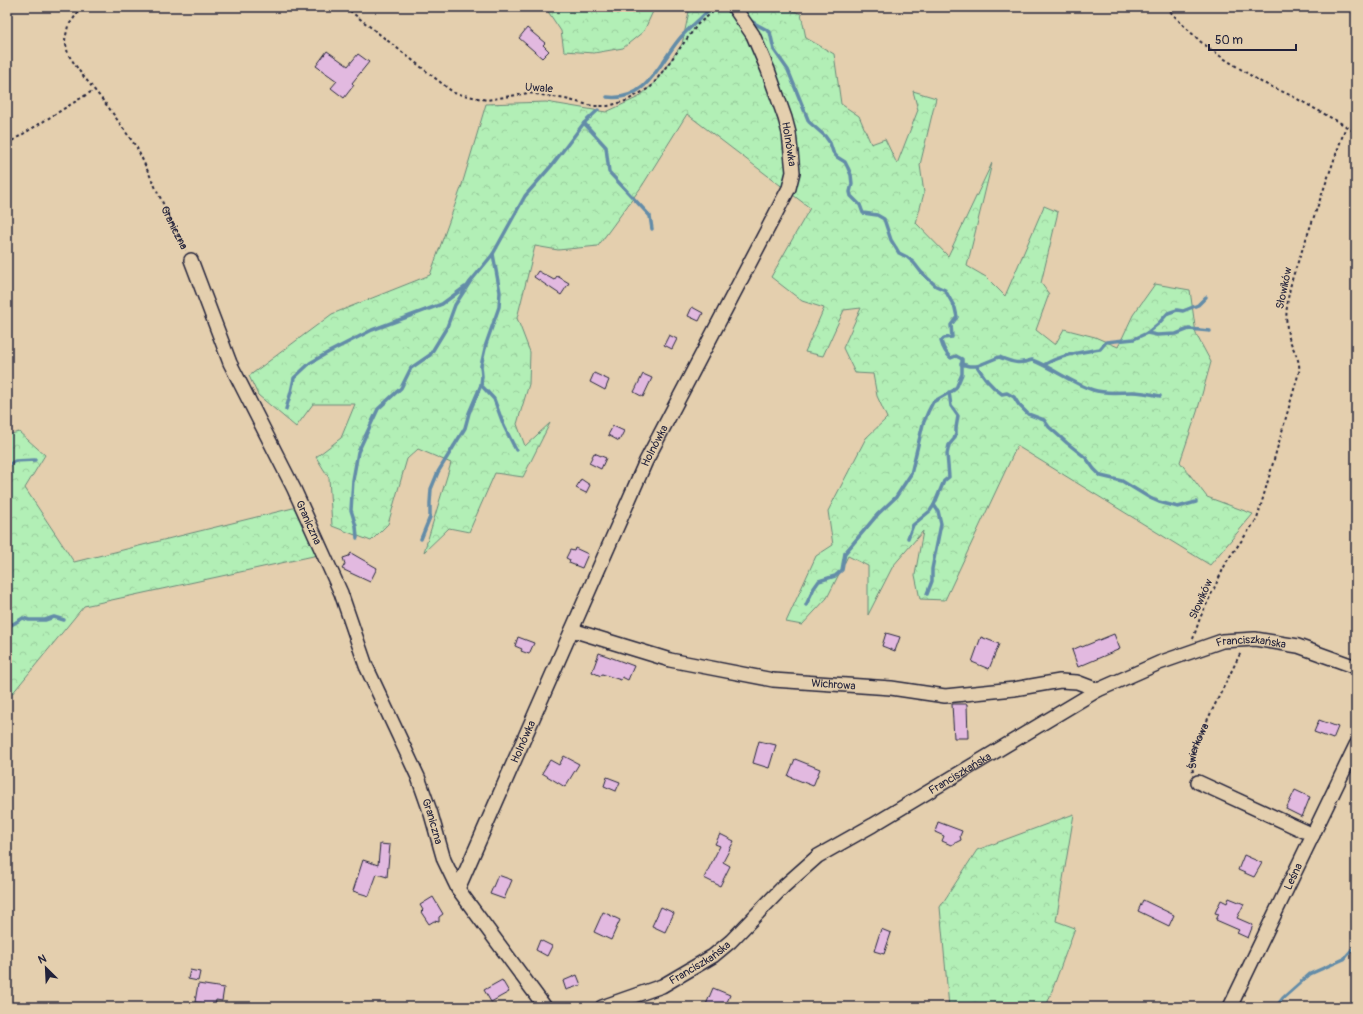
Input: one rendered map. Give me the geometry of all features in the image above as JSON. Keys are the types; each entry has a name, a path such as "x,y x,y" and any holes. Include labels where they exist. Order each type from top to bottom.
{"street":[{"name":"Holnówka","path":"458,889 646,461 789,188 793,172 789,133 768,70 753,34 734,7"},
{"name":"Graniczna","path":"191,260 230,363 294,489 341,593 366,666 418,777 431,814 444,860 458,889 545,1007"},
{"name":"Wichrowa","path":"572,630 670,660 773,680 891,688 945,696 1014,689 1060,681 1077,682 1098,690"},
{"name":"Franciszkańska","path":"602,1007 662,986 713,956 731,941 783,887 818,856 873,825 1098,690 1159,663 1222,641 1255,639 1298,646 1356,667"},
{"name":"Leśna","path":"1230,1007 1356,745"},
{"name":"Świerkowa","path":"1198,782 1313,835"}],"path":[{"name":"Graniczna","path":"82,7 68,26 65,40 68,54 137,148 174,229 191,260"},
{"name":"Uwale","path":"345,7 454,93 487,100 529,93 565,99 593,106 608,106 626,101 651,87 698,24 719,7"},
{"path":"1166,7 1201,42 1220,56 1261,82 1292,96 1356,133"},
{"path":"7,144 94,90"},
{"name":"Słowików","path":"1187,653 1200,618 1227,561 1257,519 1299,372 1300,364 1290,340 1287,326 1286,314 1289,293 1293,276 1346,126"},
{"name":"Świerkowa","path":"1198,782 1193,773 1192,767 1193,751 1247,640"}],"green space":[{"path":"545,7 655,7 644,31 623,48 594,53 564,51 561,31"},
{"path":"690,7 785,7 801,14 806,38 834,54 841,104 859,116 871,144 885,139 897,164 918,110 913,91 936,98 920,165 924,193 916,223 948,256 992,163 967,266 986,277 1005,296 1044,206 1058,212 1041,283 1049,294 1036,330 1055,345 1064,329 1095,337 1118,347 1133,315 1155,284 1190,290 1196,334 1211,362 1197,412 1180,462 1207,497 1253,514 1210,565 1017,446 945,600 920,599 915,575 923,531 893,566 868,615 868,566 848,556 827,598 802,625 786,622 816,556 833,545 828,511 866,438 887,418 877,396 873,374 855,373 843,348 861,308 844,310 823,356 805,352 824,308 802,301 771,277 810,208 687,114 642,186 598,246 558,250 535,246 517,318 530,352 529,384 517,424 525,446 550,423 523,477 495,473 469,532 449,528 424,552 451,463 418,449 407,459 388,524 371,541 332,526 329,478 316,457 341,438 355,404 313,404 296,427 258,395 249,376 332,314 430,275 461,188 486,104 546,102 606,112 639,97 656,81 682,44"},
{"path":"19,432 45,455 25,488 74,562 297,507 318,555 84,606 7,700 7,435"},
{"path":"1074,814 1056,921 1075,928 1046,1007 949,1007 940,907 977,850"}],"building":[{"path":"527,28 545,43 543,45 549,51 542,58 519,38"},
{"path":"327,51 348,66 358,54 369,62 352,83 354,85 344,98 331,88 337,81 316,66"},
{"path":"538,271 554,280 557,276 569,283 561,295 534,277"},
{"path":"692,307 703,313 699,321 688,316"},
{"path":"669,335 677,339 672,349 664,345"},
{"path":"594,373 609,380 605,390 590,382"},
{"path":"643,374 652,378 643,397 634,392"},
{"path":"613,426 624,431 619,441 608,435"},
{"path":"594,453 606,458 601,469 589,463"},
{"path":"581,479 590,485 586,493 576,488"},
{"path":"575,548 588,554 582,568 569,563 570,560 566,558 570,550 574,551"},
{"path":"351,553 377,568 370,582 342,569 345,564 343,558 349,556"},
{"path":"886,633 900,637 895,651 882,646"},
{"path":"1114,634 1120,649 1078,667 1072,650"},
{"path":"518,637 534,643 529,654 521,651 522,649 515,646"},
{"path":"981,637 999,644 989,669 972,662"},
{"path":"599,653 634,666 628,680 622,677 621,680 602,674 601,676 592,672"},
{"path":"952,704 967,704 968,738 954,738"},
{"path":"1319,720 1338,727 1333,739 1314,732"},
{"path":"759,741 776,745 769,768 753,763"},
{"path":"564,756 579,764 565,787 542,773 550,760 559,765"},
{"path":"795,759 820,769 813,786 788,776"},
{"path":"607,777 620,782 616,791 604,786"},
{"path":"1295,790 1310,797 1302,817 1286,809"},
{"path":"938,822 962,831 960,836 961,840 951,845 942,841 944,836 935,832"},
{"path":"720,834 734,841 723,862 730,866 720,886 704,878 720,846 715,844"},
{"path":"380,844 390,845 387,877 377,874 369,896 353,891 363,860 378,865"},
{"path":"1244,855 1262,863 1254,877 1238,870"},
{"path":"498,875 512,880 504,899 490,894"},
{"path":"433,897 443,914 439,917 439,922 434,921 429,924 421,912 423,910 420,905"},
{"path":"1229,898 1244,904 1237,918 1253,925 1248,938 1237,933 1239,930 1216,920 1219,914 1215,913 1221,900 1227,903"},
{"path":"1143,900 1174,915 1169,926 1138,911"},
{"path":"661,907 674,913 665,932 652,926"},
{"path":"603,912 620,920 611,940 594,932"},
{"path":"881,929 891,933 884,954 874,951"},
{"path":"540,940 552,946 547,956 536,950"},
{"path":"190,970 200,972 198,981 188,979"},
{"path":"577,975 581,985 566,990 563,981"},
{"path":"502,980 509,992 491,1002 484,990"},
{"path":"198,984 224,988 222,1001 216,1000 215,1007 201,1007 202,1003 195,1002"},
{"path":"713,988 730,995 725,1007 705,1007"}],"waterway":[{"path":"607,97 621,97 633,93 643,87 659,68 681,37 711,7"},
{"path":"749,19 770,32 774,50 788,70 809,122 825,136 837,157 845,162 851,175 851,196 860,205 863,213 877,215 884,219 891,240 899,253 914,263 936,286 945,290 955,308 957,317 951,325 952,337 944,338 941,341 944,350 951,358 956,356 962,359 962,374 957,386 954,390 933,402 928,412 923,424 911,474 896,497 878,514 845,553 842,570 835,576 819,581 806,605"},
{"path":"357,538 356,526 351,510 353,480 358,452 378,409 401,388 411,368 430,355 447,327 455,305 470,282 493,254 525,196 552,165 584,123 598,110"},
{"path":"584,123 606,147 609,172 650,216 652,229"},
{"path":"493,254 500,292 499,307 486,344 481,366 481,385 494,399 504,426 516,450"},
{"path":"286,409 294,378 310,363 372,330 442,304 465,287"},
{"path":"1044,365 1064,356 1100,349 1106,342 1134,339 1147,333 1168,313 1177,310 1183,311 1198,305 1206,297"},
{"path":"1147,333 1157,335 1176,334 1189,329 1210,331"},
{"path":"977,366 999,357 1015,362 1032,360 1093,390 1107,392 1139,392 1160,396"},
{"path":"961,364 977,366 994,388 1002,394 1007,393 1014,397 1019,405 1028,414 1044,420 1049,427 1086,458 1101,476 1122,481 1159,502 1178,507 1196,502"},
{"path":"421,539 430,517 431,489 438,472 465,428 469,413 481,385"},
{"path":"908,538 913,525 930,511 944,481 949,477 947,454 949,445 956,434 958,416 951,406 949,392"},
{"path":"7,466 15,461 35,460"},
{"path":"927,594 932,581 932,569 941,524 938,511 934,505"},
{"path":"7,624 13,624 23,618 29,620 45,620 54,617 64,620"},
{"path":"1276,1007 1283,998 1310,974 1344,959 1356,945"}]}
